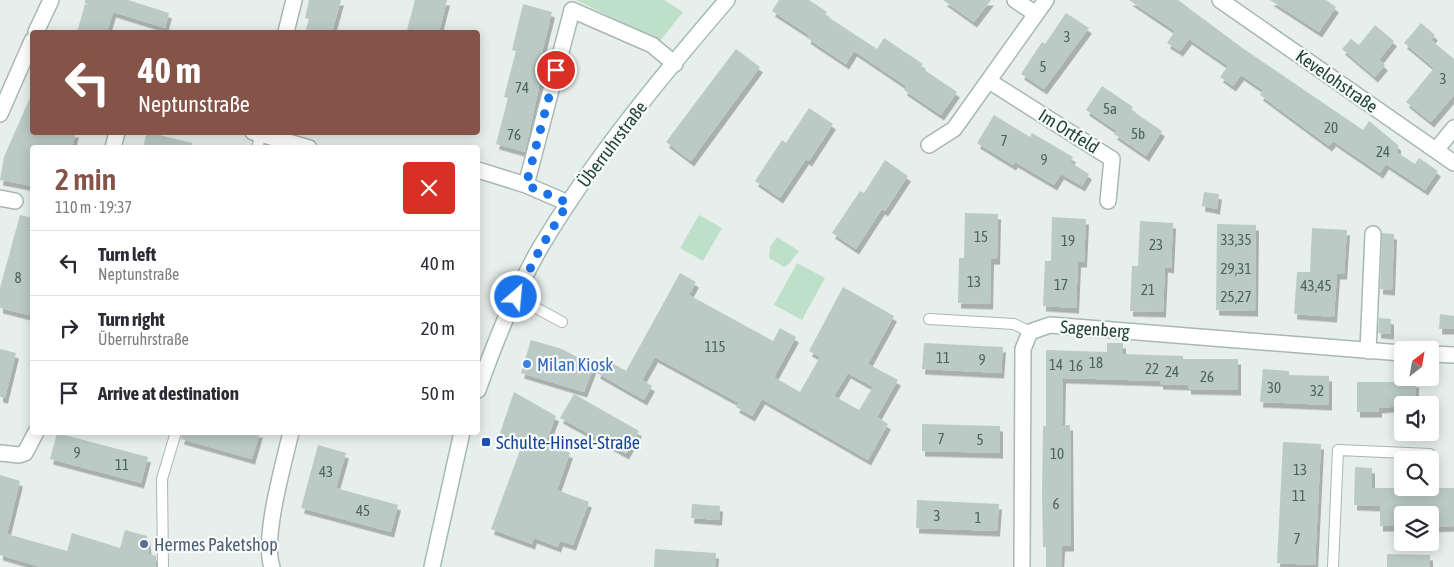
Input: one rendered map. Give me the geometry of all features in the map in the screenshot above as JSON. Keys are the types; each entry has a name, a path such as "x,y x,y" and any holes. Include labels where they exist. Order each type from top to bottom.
{"street":[{"path":"37,30 51,0"},
{"path":"286,30 294,0"},
{"name":"Überruhrstraße","path":"480,385 516,297 540,249 568,203 634,112 728,0"},
{"path":"1015,0 1036,14"},
{"path":"929,146 954,129 1046,0"},
{"name":"Kevelohstraße","path":"1220,0 1454,163"},
{"path":"526,185 567,5 652,45 675,64"},
{"path":"0,114 26,75 30,52"},
{"name":"Im Ortfeld","path":"990,81 1112,158 1108,201"},
{"path":"1436,150 1454,128"},
{"path":"258,137 295,145"},
{"path":"480,171 526,185 568,203"},
{"path":"1368,352 1372,234"},
{"name":"Sagenberg","path":"1030,332 1050,325 1394,353"},
{"path":"1022,567 1023,349 1030,332"},
{"path":"1439,354 1454,355"},
{"path":"0,453 19,455 26,452 34,435"},
{"path":"272,567 271,528 275,497 290,435"},
{"path":"432,567 461,435"}],"lane":[{"path":"516,297 562,322"},
{"path":"928,319 1014,324 1030,332"},
{"path":"163,567 162,479 175,435"},
{"path":"1333,567 1338,450 1394,452"}],"green space":[{"path":"576,0 664,0 683,12 660,41"},
{"path":"699,215 722,228 703,261 680,248"},
{"path":"777,237 799,251 789,264 784,267 769,258 770,247"},
{"path":"797,263 825,278 802,320 774,305"}],"building":[{"path":"85,0 128,0 169,13 165,28 113,12 108,30 78,30 85,4 89,5 85,3"},
{"path":"309,0 341,0 333,30 306,30 309,19 305,18"},
{"path":"415,0 447,0 440,30 407,30"},
{"path":"779,0 809,0 827,12 825,15 877,49 884,38 923,64 920,67 957,92 941,115 904,90 906,86 854,51 846,64 807,38 809,35 772,11"},
{"path":"943,0 991,0 974,22"},
{"path":"1129,0 1178,0 1241,47 1363,130 1369,121 1398,145 1398,153 1415,164 1419,158 1438,171 1425,190 1386,164 1380,173 1333,141 1329,146 1260,95 1263,90 1241,75 1233,86 1220,77 1228,66 1189,39 1180,51 1167,43 1175,31"},
{"path":"1270,0 1326,0 1336,7 1319,32"},
{"path":"523,4 552,12 541,57 545,59 525,152 496,144 508,98 504,97 516,51 512,50"},
{"path":"1066,13 1089,28 1044,89 1021,74 1042,42 1045,44"},
{"path":"1421,23 1435,35 1431,40 1454,59 1454,95 1431,122 1406,102 1434,68 1404,43"},
{"path":"1375,25 1394,41 1379,60 1385,65 1375,77 1342,49 1351,39 1359,45"},
{"path":"736,49 760,67 691,161 666,142"},
{"path":"1102,86 1133,107 1131,110 1162,131 1146,156 1114,134 1117,131 1086,110"},
{"path":"30,98 30,135 75,135 73,145 30,145 30,186 0,180 4,157"},
{"path":"809,108 833,124 809,161 806,159 780,198 755,181 782,140 786,143"},
{"path":"994,115 1030,137 1032,133 1073,157 1070,162 1089,174 1082,186 1061,174 1054,185 1015,162 1013,165 977,143"},
{"path":"146,135 159,135 192,143 192,145 144,145"},
{"path":"885,160 908,176 885,211 882,209 856,249 832,233 860,191 864,193"},
{"path":"1204,192 1219,194 1217,209 1202,206"},
{"path":"965,213 998,214 997,259 991,259 990,304 958,303 959,258 964,258"},
{"path":"20,215 30,218 30,316 0,308 0,288"},
{"path":"1052,217 1086,219 1084,262 1078,262 1076,308 1043,306 1045,261 1051,261"},
{"path":"1140,221 1173,223 1171,268 1165,267 1163,312 1130,311 1132,266 1138,266"},
{"path":"1217,224 1256,225 1255,311 1216,310"},
{"path":"1312,228 1347,230 1344,274 1337,274 1334,317 1294,314 1297,272 1310,272"},
{"path":"1382,233 1394,234 1392,290 1380,289"},
{"path":"680,273 696,282 689,295 773,341 780,328 796,337 774,377 800,392 820,357 809,351 843,287 894,316 868,364 898,380 877,417 888,424 868,460 762,399 752,416 736,407 739,403 655,357 642,380 652,386 644,400 597,373 605,359 626,371","holes":["848,373 873,387 859,410 834,396"]},
{"path":"1440,314 1454,316 1454,329 1439,329"},
{"path":"1379,318 1391,319 1391,334 1378,333"},
{"path":"531,340 562,349 594,366 584,392 521,373"},
{"path":"924,343 1003,347 1001,373 922,369"},
{"path":"1107,343 1123,343 1123,354 1183,356 1183,359 1238,359 1238,390 1188,389 1188,385 1160,384 1160,381 1063,378 1062,425 1070,425 1071,546 1062,546 1061,567 1046,567 1046,547 1043,547 1042,493 1043,426 1046,426 1046,350 1107,352"},
{"path":"0,349 16,353 5,398 0,397"},
{"path":"1263,369 1289,371 1289,375 1329,376 1329,405 1260,402"},
{"path":"1357,382 1394,382 1394,386 1416,386 1416,396 1394,396 1394,407 1379,408 1379,412 1357,412"},
{"path":"514,392 556,416 546,442 570,453 557,490 589,502 573,545 560,541 558,547 534,538 532,544 491,529 523,442 500,433"},
{"path":"574,394 639,431 626,454 560,418"},
{"path":"922,424 1000,426 1000,453 922,451"},
{"path":"56,435 65,435 148,457 141,483 50,459"},
{"path":"182,435 259,435 252,459 181,439"},
{"path":"1283,442 1321,444 1315,565 1277,563"},
{"path":"318,445 346,453 336,488 398,505 391,532 301,508"},
{"path":"1355,467 1372,468 1372,488 1394,488 1394,496 1439,496 1439,488 1454,488 1454,526 1439,527 1439,506 1394,506 1394,526 1380,526 1380,506 1354,505"},
{"path":"0,475 20,481 7,534 67,551 72,533 120,548 125,530 147,536 149,554 156,556 156,567 41,567 0,555"},
{"path":"917,500 999,504 997,531 916,528"},
{"path":"692,504 720,506 719,520 691,518"},
{"path":"655,549 716,553 715,567 654,567"},
{"path":"1387,554 1430,555 1430,567 1387,567"}],"place":[{"name":"Milan Kiosk","path":"527,364"},
{"name":"Schulte-Hinsel-Straße","path":"486,442"},
{"name":"Hermes Paketshop","path":"144,544"}],"route":[{"path":"516,297 540,249 568,203 526,185 556,70"}]}
